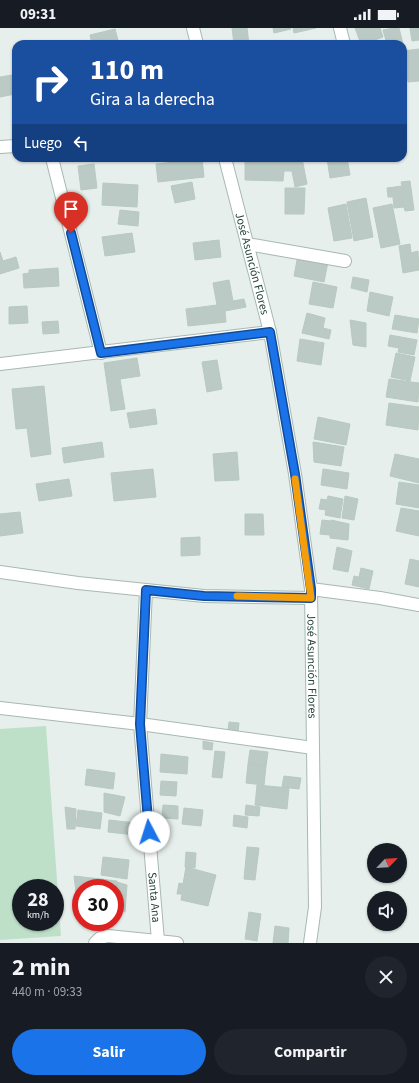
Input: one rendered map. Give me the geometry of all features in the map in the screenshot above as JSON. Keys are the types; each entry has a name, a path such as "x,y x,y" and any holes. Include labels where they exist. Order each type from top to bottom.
{"street":[{"path":"193,28 196,40"},
{"path":"340,28 343,40"},
{"path":"0,147 12,146"},
{"path":"53,162 101,353"},
{"name":"José Asunción Flores","path":"226,162 270,332 295,474 311,594 315,907 310,943"},
{"path":"247,244 346,261"},
{"path":"0,364 270,332"},
{"path":"0,572 78,583 204,596 311,594 380,598 419,605"},
{"name":"Santa Ana","path":"146,590 140,724 158,941"},
{"path":"0,708 140,724 313,748"},
{"path":"95,943 100,938 108,936 177,943"}],"green space":[{"path":"46,726 57,879 12,879 12,931 61,931 61,936 0,940 0,729"}],"building":[{"path":"232,28 247,28 248,40 234,40"},
{"path":"273,28 290,28 291,29 274,33"},
{"path":"293,28 316,28 294,33"},
{"path":"355,28 380,28 383,37 375,40 360,40"},
{"path":"399,28 402,40 386,40 383,30"},
{"path":"410,28 419,28 419,40 412,41"},
{"path":"115,29 118,40 91,40 90,35"},
{"path":"419,49 419,81 408,82 407,50"},
{"path":"12,75 12,95 0,97 0,77"},
{"path":"202,162 204,177 158,182 156,164"},
{"path":"245,162 303,162 307,184 295,187 292,171 284,171 283,181 245,180"},
{"path":"328,162 348,162 350,175 330,178"},
{"path":"94,164 97,188 81,190 78,166"},
{"path":"410,181 414,210 405,211 404,207 394,208 393,197 388,197 387,188 402,186 401,182"},
{"path":"192,182 195,199 175,203 171,186"},
{"path":"103,183 138,185 137,207 102,205"},
{"path":"285,188 305,188 304,214 285,214"},
{"path":"366,198 373,237 354,241 347,202"},
{"path":"346,204 352,238 334,241 328,208"},
{"path":"392,204 400,244 381,248 373,208"},
{"path":"120,210 139,212 138,226 118,224"},
{"path":"132,233 135,252 105,256 102,237"},
{"path":"219,240 221,257 195,260 193,243"},
{"path":"410,244 411,253 418,251 419,270 403,273 399,246"},
{"path":"0,252 3,261 16,257 19,268 0,274"},
{"path":"298,255 328,262 324,282 294,276"},
{"path":"58,268 59,286 24,288 23,274 29,273 29,270"},
{"path":"353,277 369,280 367,292 351,288"},
{"path":"229,280 233,301 244,299 246,307 225,311 226,322 188,326 186,309 217,305 213,283"},
{"path":"313,282 337,287 333,308 309,304"},
{"path":"370,292 393,297 389,316 367,311"},
{"path":"27,306 28,323 9,324 9,307"},
{"path":"307,313 325,318 323,328 331,330 329,339 302,333"},
{"path":"395,315 419,319 417,333 392,329"},
{"path":"350,320 366,323 366,347 353,345"},
{"path":"58,321 59,333 43,334 42,322"},
{"path":"390,335 417,340 414,355 398,352 399,348 388,346"},
{"path":"300,339 324,343 321,365 297,361"},
{"path":"396,353 415,357 410,381 391,377"},
{"path":"137,358 140,376 120,379 125,409 111,411 104,363"},
{"path":"217,360 222,389 207,392 202,362"},
{"path":"389,379 419,383 418,402 386,397"},
{"path":"44,386 51,454 31,457 27,428 16,429 12,389"},
{"path":"389,403 419,407 418,430 386,425"},
{"path":"155,409 157,424 130,428 127,413"},
{"path":"318,417 350,424 346,445 314,439"},
{"path":"102,442 104,457 64,463 62,448"},
{"path":"313,442 344,447 341,466 314,462"},
{"path":"237,452 239,480 215,481 213,454"},
{"path":"395,454 419,459 419,483 390,476"},
{"path":"153,469 156,497 114,501 111,473"},
{"path":"323,469 349,473 347,489 321,485"},
{"path":"69,479 72,496 39,501 36,484"},
{"path":"399,482 419,485 419,508 396,504"},
{"path":"328,496 343,499 340,518 325,515 326,510 319,509 321,499 327,500"},
{"path":"345,496 358,499 354,520 342,518"},
{"path":"401,508 419,511 419,536 396,531"},
{"path":"20,512 23,533 0,536 0,514"},
{"path":"245,514 263,514 264,535 245,535"},
{"path":"322,520 331,520 349,524 348,540 330,538 330,535 320,534"},
{"path":"200,537 200,555 181,556 181,538"},
{"path":"337,547 352,551 348,572 333,569"},
{"path":"410,559 419,561 419,587 405,584"},
{"path":"361,568 373,571 371,580 359,577"},
{"path":"354,576 371,580 369,589 352,585"},
{"path":"229,722 239,723 238,732 228,731"},
{"path":"203,741 213,743 212,750 203,749"},
{"path":"250,750 268,752 266,766 248,764"},
{"path":"215,751 225,752 222,778 212,777"},
{"path":"161,754 188,757 187,774 160,772"},
{"path":"248,764 266,766 264,785 246,783"},
{"path":"87,769 115,773 113,789 85,785"},
{"path":"284,776 301,778 299,789 282,787"},
{"path":"161,781 177,782 176,796 160,795"},
{"path":"257,785 289,788 287,809 255,805"},
{"path":"104,793 125,797 120,816 104,812"},
{"path":"163,805 178,806 178,819 162,818"},
{"path":"246,805 260,807 259,816 245,815"},
{"path":"65,807 76,809 75,829 67,829"},
{"path":"184,808 203,810 201,826 182,824"},
{"path":"78,810 102,813 100,829 76,826"},
{"path":"234,815 248,817 247,828 233,826"},
{"path":"109,820 136,823 135,835 108,832"},
{"path":"247,847 259,848 255,880 244,879"},
{"path":"186,852 196,853 195,868 185,867"},
{"path":"103,857 129,860 127,879 101,875"},
{"path":"186,867 216,875 208,906 181,900 182,894 177,894 179,883 183,884"},
{"path":"74,876 100,879 74,879"},
{"path":"124,884 127,885 124,912"},
{"path":"249,912 261,914 257,941 245,939"},
{"path":"275,926 289,928 288,943 273,943"}],"slow traffic":[{"path":"237,596 311,598 295,479"}],"route":[{"path":"71,233 101,353 270,332 295,474 311,589 311,598 204,596 146,590 140,724 149,832"}]}
